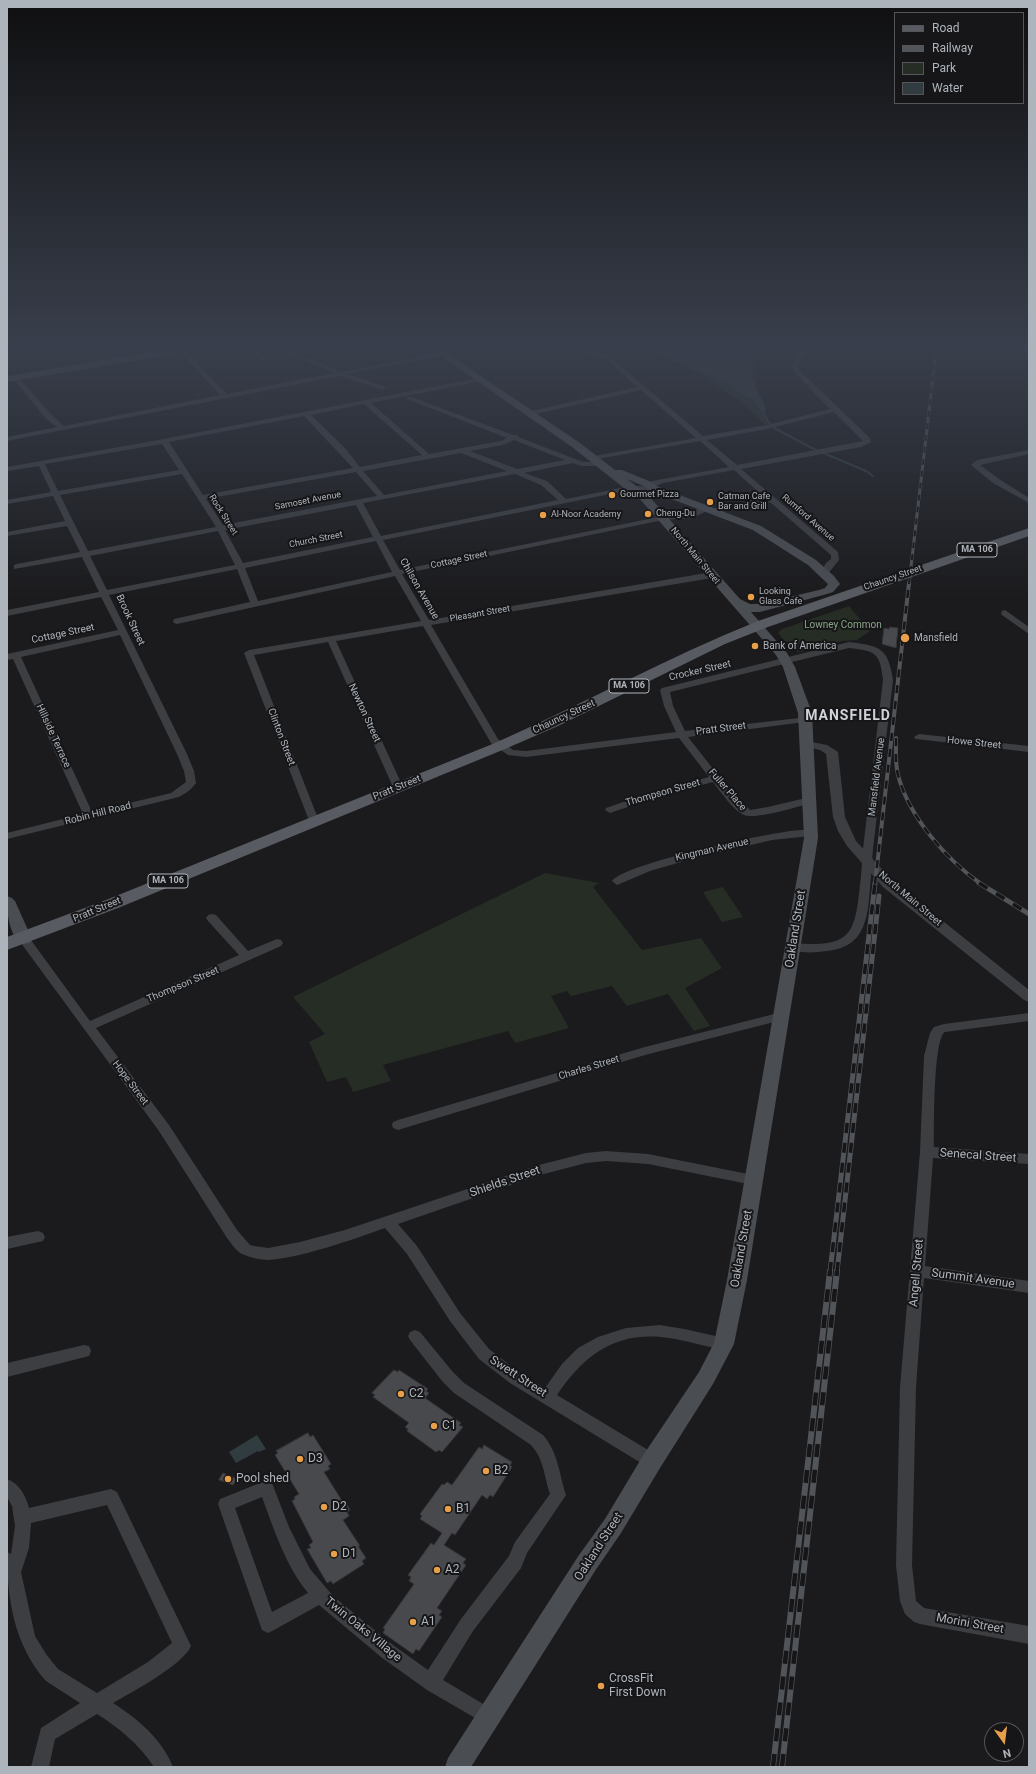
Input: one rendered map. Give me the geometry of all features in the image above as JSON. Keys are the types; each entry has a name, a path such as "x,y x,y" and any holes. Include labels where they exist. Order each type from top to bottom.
{"main road":[{"name":"North Main Street","path":"559,434 598,461 630,488 643,496 787,661"},
{"path":"598,461 620,474 652,488 709,509 769,534 824,573 834,582 833,587 829,590 760,608 745,606 733,599"},
{"path":"643,496 644,491 652,488"},
{"name":"Chauncy Street","path":"500,746 553,723 720,641 770,621 1029,532"},
{"name":"Chauncy Street","path":"758,627 766,628 777,626 1029,538"},
{"path":"758,627 756,613 760,608"},
{"name":"Oakland Street","path":"457,1767 587,1563 613,1526 652,1461 706,1378 724,1344 737,1280 794,946 811,833 805,719 787,661"},
{"name":"Pratt Street","path":"7,944 24,939 500,746"},
{"name":"Hope Street","path":"7,901 24,939"}],"street":[{"path":"7,439 33,434"},
{"path":"7,469 206,434"},
{"path":"326,434 341,449 382,497"},
{"path":"402,434 428,457"},
{"path":"506,434 573,461"},
{"name":"Rumford Avenue","path":"694,434 834,554 836,558 834,561"},
{"name":"Samoset Avenue","path":"17,567 86,555 517,471 573,461 582,464 728,434"},
{"path":"652,488 655,484 663,481 824,452 867,442 860,434"},
{"path":"201,498 428,457 503,442 515,437"},
{"name":"Rock Street","path":"164,442 221,529 255,604"},
{"path":"462,450 544,483 564,501"},
{"path":"1029,452 980,462 975,465 996,481 1025,495 1029,501"},
{"name":"Brook Street","path":"41,463 189,770 191,783 187,788"},
{"path":"7,502 183,472"},
{"name":"Church Street","path":"7,612 630,488 652,488"},
{"name":"Cottage Street","path":"177,621 397,573 663,518 771,499"},
{"name":"Chilson Avenue","path":"358,502 397,573 494,741 500,746"},
{"path":"7,534 70,523"},
{"path":"809,562 834,561"},
{"path":"824,573 829,565 834,561"},
{"name":"Pleasant Street","path":"248,653 712,575"},
{"path":"1005,613 1029,631"},
{"path":"1016,621 1029,619"},
{"name":"Cottage Street","path":"11,656 123,632"},
{"name":"Newton Street","path":"330,639 398,787"},
{"name":"Mansfield Avenue","path":"787,661 849,645 863,646 876,650 885,659 888,680 866,876 859,922 852,936 840,944 821,948 794,946"},
{"name":"Clinton Street","path":"248,653 314,821"},
{"name":"Hillside Terrace","path":"11,656 89,816"},
{"name":"Crocker Street","path":"682,734 665,698 665,690 787,661"},
{"name":"Pratt Street","path":"500,746 520,755 805,719"},
{"name":"Fuller Place","path":"682,734 736,803 748,813 810,800"},
{"name":"Howe Street","path":"919,737 1029,749"},
{"name":"North Main Street","path":"807,744 823,747 832,752 839,817 844,831 857,850 888,884 1029,997"},
{"name":"Thompson Street","path":"610,810 650,796 716,778"},
{"name":"Robin Hill Road","path":"7,836 175,795 187,788"},
{"name":"Kingman Avenue","path":"617,881 641,869 673,859 769,836 792,832 811,833"},
{"path":"212,918 247,957"},
{"name":"Hope Street","path":"24,939 164,1128 232,1234 245,1249 262,1254"},
{"name":"Thompson Street","path":"89,1026 277,943"},
{"name":"Charles Street","path":"398,1124 644,1051 782,1016"},
{"name":"Angell Street","path":"912,1609 908,1602 904,1565 908,1387 927,1152 930,1056 935,1032 944,1028 1029,1018"},
{"name":"Senecal Street","path":"927,1152 1029,1159"},
{"name":"Shields Street","path":"262,1254 319,1243 539,1170 586,1158 620,1157 648,1159 754,1180"},
{"name":"Swett Street","path":"387,1221 412,1250 454,1317 484,1354 515,1378 652,1461"},
{"path":"7,1243 38,1237"},
{"name":"Summit Avenue","path":"917,1271 1029,1287"},
{"path":"547,1397 574,1361 590,1348 611,1339 646,1331 661,1331 724,1344"},
{"path":"415,1336 447,1376 459,1388 498,1416 537,1440 545,1449 551,1464 551,1472 558,1495 521,1548 515,1562 467,1626 431,1682"},
{"path":"7,1370 84,1351"},
{"path":"7,1486 17,1498 22,1517 23,1537 20,1555 10,1565 25,1632 33,1650 52,1675 134,1728 150,1745 164,1767"},
{"name":"Twin Oaks Village","path":"321,1595 268,1624 226,1504 266,1488 282,1530 304,1575 328,1603 387,1652 431,1682 489,1717"},
{"path":"22,1517 111,1497 182,1646 154,1668 47,1734 40,1767"},
{"name":"Morini Street","path":"912,1609 920,1616 1029,1635"}],"green space":[{"name":"Lowney Common","path":"849,606 870,631 857,640 842,641 799,652 791,649 778,633 782,629"},
{"path":"545,873 599,883 593,887 642,950 701,938 722,968 685,988 710,1026 694,1031 668,994 627,1006 612,986 571,996 567,991 551,996 569,1028 515,1043 508,1031 383,1065 391,1081 353,1092 346,1077 327,1082 309,1042 325,1034 293,997"},
{"path":"723,887 743,917 722,922 703,892"}],"water":[{"path":"257,1435 266,1449 259,1452 258,1451 236,1463 229,1452"}],"building":[{"name":"Mansfield","path":"890,627 898,628 896,648 882,644 884,628 889,629"},
{"path":"394,1370 398,1372 399,1370 428,1389 426,1391 429,1393 425,1398 461,1423 459,1425 463,1427 442,1452 439,1450 436,1452 407,1431 408,1429 405,1427 409,1423 373,1397 375,1395 372,1393"},
{"path":"308,1433 310,1437 313,1435 331,1464 328,1466 330,1469 324,1472 344,1504 346,1503 350,1510 347,1512 349,1516 343,1520 366,1558 362,1561 364,1564 333,1584 331,1581 327,1583 307,1549 311,1548 309,1545 313,1542 292,1501 295,1499 294,1497 299,1494 275,1455 278,1453 276,1451"},
{"path":"484,1445 512,1462 510,1465 512,1467 493,1497 490,1495 487,1499 482,1495 455,1535 452,1533 444,1545 466,1559 463,1563 466,1565 437,1608 442,1611 439,1615 442,1617 419,1651 416,1649 413,1654 383,1633 385,1629 383,1628 414,1584 409,1581 411,1577 408,1575 431,1543 434,1545 442,1533 420,1519 422,1516 420,1514 442,1484 444,1485 447,1482 452,1485 479,1447 482,1449"},
{"name":"Pool shed","path":"223,1473 237,1479 233,1485 219,1480"}],"waterway":[{"path":"785,434 814,449 866,471 873,476"}],"railway":[{"path":"909,584 926,434"},
{"path":"875,884 909,583"},
{"path":"896,738 896,761 898,775 903,791 911,806 930,836 942,850 981,884"},
{"path":"830,1272 875,883"},
{"path":"979,883 1029,914"},
{"path":"837,1272 879,896"},
{"path":"773,1767 830,1271"},
{"path":"782,1767 837,1271"}],"place":[{"name":"Gourmet Pizza","path":"612,495"},
{"name":"Catman Cafe Bar and Grill","path":"710,502"},
{"name":"Cheng-Du","path":"648,514"},
{"name":"Al-Noor Academy","path":"543,515"},
{"name":"Looking Glass Cafe","path":"751,597"},
{"name":"Mansfield","path":"905,638"},
{"name":"Bank of America","path":"755,646"},
{"name":"C2","path":"401,1394"},
{"name":"C1","path":"434,1426"},
{"name":"D3","path":"300,1459"},
{"name":"B2","path":"486,1471"},
{"name":"Pool shed","path":"228,1479"},
{"name":"D2","path":"324,1507"},
{"name":"B1","path":"448,1509"},
{"name":"D1","path":"334,1554"},
{"name":"A2","path":"437,1570"},
{"name":"A1","path":"413,1622"},
{"name":"CrossFit First Down","path":"601,1686"}],"district":[{"name":"MANSFIELD","path":"848,716"}]}
